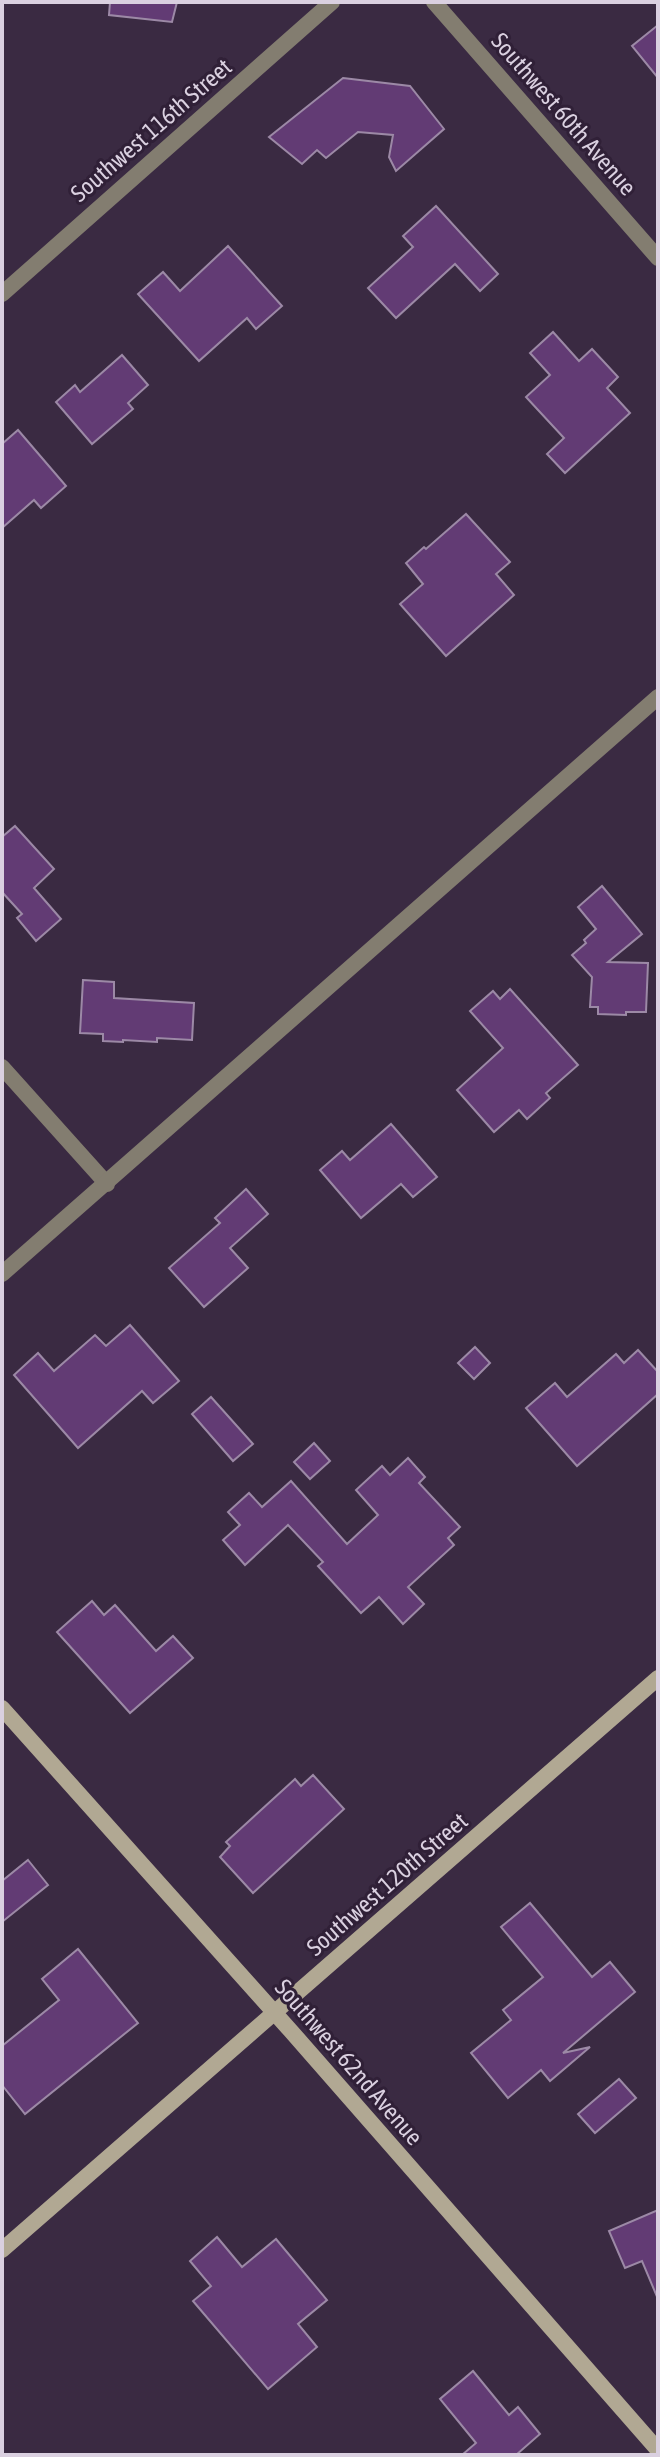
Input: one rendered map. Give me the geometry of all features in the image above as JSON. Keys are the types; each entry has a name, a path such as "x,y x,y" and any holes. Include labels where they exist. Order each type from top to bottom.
{"street":[{"name":"Southwest 116th Street","path":"2,294 332,2"},
{"name":"Southwest 60th Avenue","path":"434,2 655,250"},
{"path":"2,1274 658,697"},
{"path":"2,1067 107,1184"},
{"name":"Southwest 120th Street","path":"2,2250 658,1678"},
{"name":"Southwest 62nd Avenue","path":"2,1708 658,2450"},
{"path":"653,2455 658,2450"}],"building":[{"path":"110,2 177,2 172,22 109,15"},
{"path":"658,25 658,78 632,46"},
{"path":"343,78 410,86 444,129 396,171 389,157 393,135 358,132 326,158 317,150 302,164 269,137"},
{"path":"436,206 498,274 480,291 455,264 396,318 368,288 413,247 403,236"},
{"path":"228,246 282,306 256,329 247,318 199,361 138,294 163,272 180,291"},
{"path":"553,332 579,361 592,349 618,377 607,388 630,413 565,473 547,454 564,438 526,397 550,375 530,353"},
{"path":"122,355 148,385 128,403 133,409 92,444 56,402 75,385 80,392"},
{"path":"18,430 66,486 41,508 34,500 2,528 2,444"},
{"path":"466,514 510,562 496,574 514,595 446,656 400,604 423,584 406,563"},
{"path":"15,826 54,869 34,888 61,919 36,941 17,918 22,914 2,892 2,837"},
{"path":"602,886 642,934 608,962 648,963 646,1012 598,1014 598,1007 590,1007 592,977 572,955 596,929 578,907"},
{"path":"83,980 114,982 114,998 194,1003 192,1040 103,1041 103,1034 80,1033"},
{"path":"510,989 578,1065 546,1093 550,1098 527,1119 519,1110 494,1132 457,1090 503,1048 470,1011 493,991 500,999"},
{"path":"391,1124 437,1177 413,1197 401,1184 361,1218 320,1170 342,1151 350,1160"},
{"path":"246,1189 268,1214 230,1248 248,1268 204,1307 169,1268 220,1223 215,1218"},
{"path":"130,1325 179,1381 153,1403 142,1391 78,1448 14,1375 38,1353 54,1371 95,1335 106,1346"},
{"path":"475,1347 490,1363 474,1379 458,1363"},
{"path":"638,1350 658,1372 658,1394 577,1466 526,1408 555,1383 567,1397 616,1354 624,1363"},
{"path":"211,1397 253,1444 233,1461 192,1414"},
{"path":"314,1443 330,1461 310,1479 294,1462"},
{"path":"408,1458 425,1477 419,1483 460,1527 448,1538 454,1545 408,1587 424,1604 403,1624 379,1597 361,1613 318,1566 323,1562 288,1525 245,1565 223,1540 240,1525 228,1512 249,1493 262,1507 291,1481 347,1544 378,1515 356,1490 382,1466 390,1475"},
{"path":"92,1601 104,1615 115,1605 156,1651 173,1636 193,1658 130,1713 57,1632"},
{"path":"313,1775 344,1809 253,1893 220,1857 230,1846 226,1842 295,1779 301,1786"},
{"path":"28,1860 48,1885 2,1922 2,1881"},
{"path":"530,1903 592,1977 610,1962 635,1992 563,2053 590,2047 550,2081 541,2070 508,2098 471,2053 511,2020 503,2010 543,1977 501,1927"},
{"path":"78,1949 138,2023 25,2114 2,2085 2,2046 59,2000 42,1979"},
{"path":"619,2079 636,2098 595,2133 578,2114"},
{"path":"658,2210 658,2299 642,2261 625,2268 609,2231"},
{"path":"217,2237 242,2267 276,2239 327,2300 298,2324 317,2347 268,2389 193,2301 211,2286 190,2261"},
{"path":"473,2371 509,2415 518,2407 540,2434 516,2455 462,2455 476,2443 440,2399"}]}
